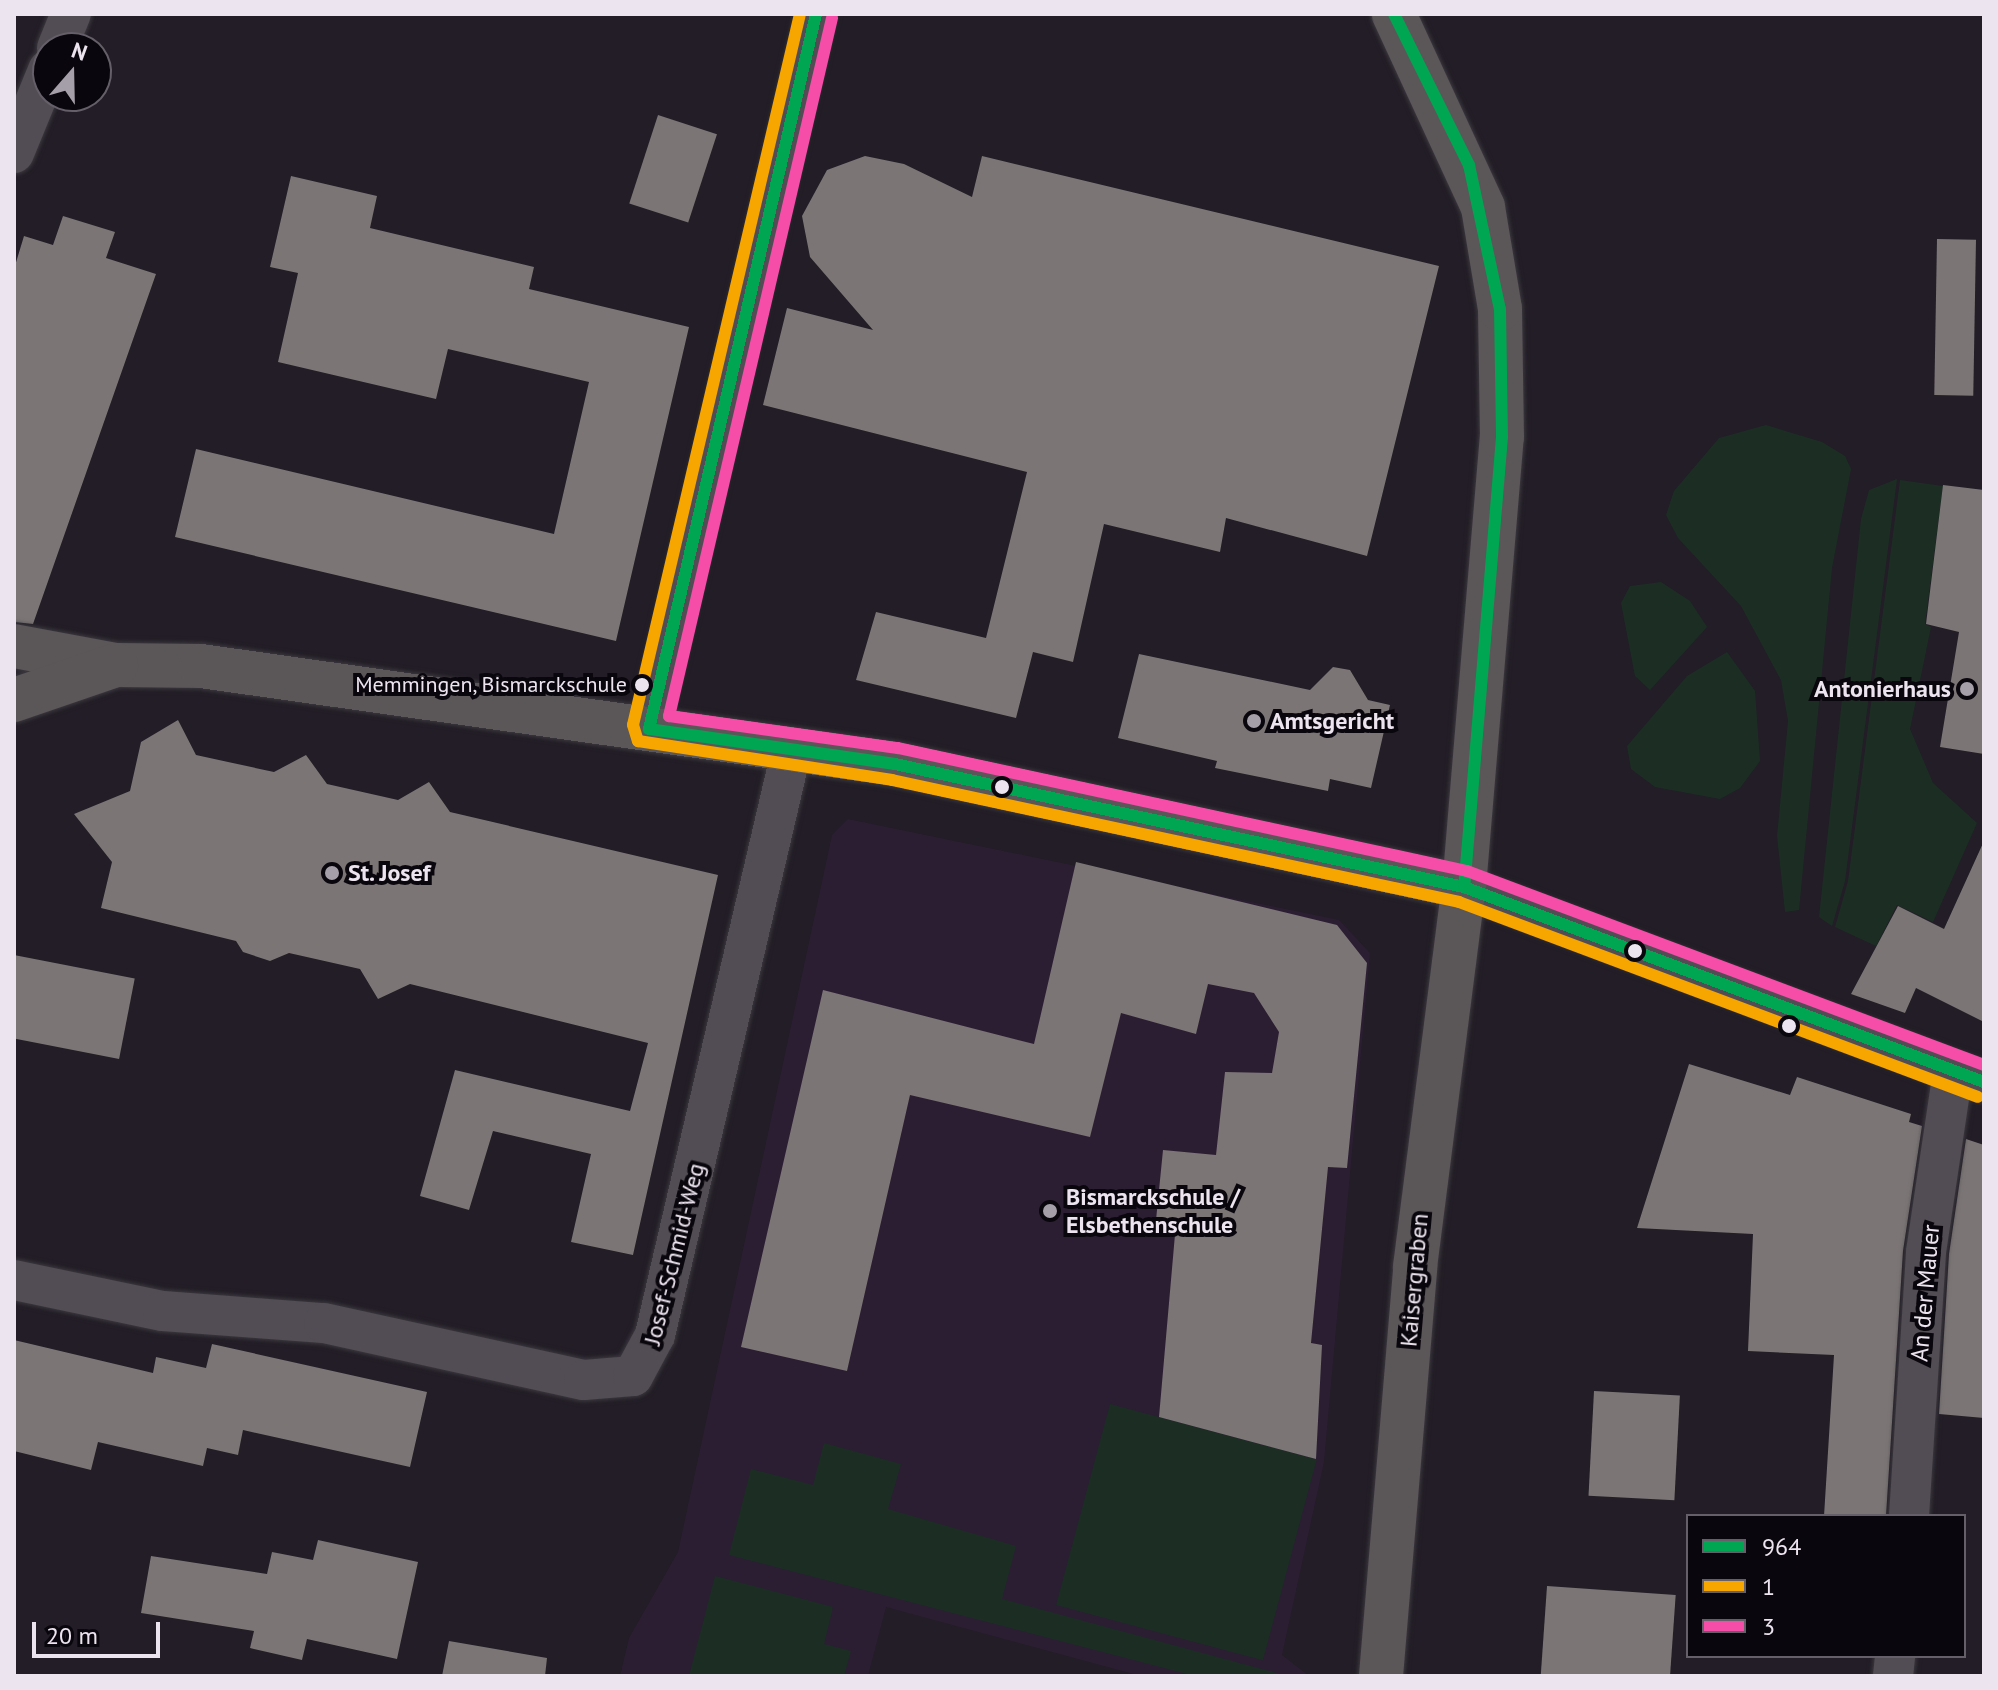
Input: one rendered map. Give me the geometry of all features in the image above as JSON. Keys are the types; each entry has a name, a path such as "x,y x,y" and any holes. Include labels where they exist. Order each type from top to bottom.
{"street":[{"path":"649,729 816,14"},
{"name":"Kaisergraben","path":"1381,1676 1424,1171 1464,887 1502,437 1500,309 1469,165 1394,14"},
{"path":"14,153 32,109"},
{"path":"14,646 116,665 201,666 792,748 1096,803 1464,887 1969,1077"},
{"path":"14,700 116,665"},
{"name":"Josef-Schmid-Weg","path":"14,1280 163,1311 324,1323 584,1380 633,1376 655,1335 792,748"},
{"name":"An der Mauer","path":"1909,1514 1926,1252 1969,1077"}],"shaded area":[{"name":"Bismarckschule / Elsbethenschule","path":"848,819 1339,920 1370,953 1324,1462 1282,1655 1309,1676 1141,1676 886,1607 868,1676 620,1676 629,1638 678,1552 832,835"}],"green space":[{"path":"1766,425 1822,442 1845,456 1851,469 1832,568 1799,910 1785,912 1777,836 1788,721 1781,680 1741,606 1678,538 1666,515 1674,491 1719,438"},
{"path":"1897,479 1845,881 1832,926 1819,917 1861,519 1869,490"},
{"path":"1900,480 1943,486 1925,624 1931,627 1910,729 1933,783 1977,823 1933,922 1897,905 1876,946 1835,927 1848,881"},
{"path":"1661,582 1690,601 1707,627 1650,690 1635,676 1621,603 1630,586"},
{"path":"1727,652 1755,691 1760,761 1740,788 1720,799 1655,787 1631,769 1627,746 1687,676"},
{"path":"1110,1404 1317,1459 1263,1660 1056,1605"},
{"path":"824,1443 901,1464 888,1509 1016,1546 1002,1599 1288,1676 1195,1676 729,1555 751,1469 813,1485"},
{"path":"715,1576 833,1607 824,1644 851,1651 844,1676 689,1676"}],"building":[{"path":"658,115 717,134 688,223 629,203"},
{"path":"865,156 904,164 972,197 982,156 1439,266 1367,556 1226,518 1220,552 1104,524 1073,662 1033,652 1016,718 856,680 876,612 986,638 1027,472 763,405 787,308 873,330 810,257 802,216 827,170"},
{"path":"291,176 377,196 370,228 534,267 529,289 689,327 616,641 175,537 196,449 554,534 589,382 448,349 436,399 278,362 298,273 270,267"},
{"path":"63,216 115,232 106,258 156,274 33,624 14,622 14,269 24,236 53,245"},
{"path":"1937,239 1976,240 1973,396 1934,395"},
{"name":"Antonierhaus","path":"1943,485 1984,490 1984,754 1940,747 1959,632 1926,624"},
{"name":"Amtsgericht","path":"1139,654 1310,690 1333,667 1350,670 1368,700 1390,705 1371,788 1330,779 1328,791 1215,768 1217,761 1118,738"},
{"name":"St. Josef","path":"178,720 196,755 274,772 306,755 327,784 398,800 429,782 450,812 718,875 633,1255 571,1242 591,1154 493,1131 469,1210 420,1196 455,1070 630,1111 648,1043 410,984 378,999 360,969 289,953 270,961 243,952 236,941 101,908 112,862 74,814 130,791 141,742"},
{"path":"1984,841 1984,1022 1916,988 1905,1013 1851,994 1898,906 1944,929"},
{"path":"1076,862 1337,925 1367,963 1347,1168 1328,1167 1311,1343 1322,1345 1316,1459 1159,1417 1176,1223 1156,1220 1163,1150 1216,1155 1225,1072 1272,1073 1279,1032 1254,993 1208,984 1196,1034 1121,1013 1090,1137 910,1095 847,1371 741,1347 823,990 1034,1044"},
{"path":"14,955 135,978 119,1059 14,1039"},
{"path":"1689,1064 1790,1095 1797,1077 1911,1114 1909,1122 1922,1126 1903,1251 1886,1514 1824,1514 1834,1355 1748,1351 1753,1234 1637,1228"},
{"path":"1966,1139 1984,1145 1984,1418 1939,1414 1949,1254"},
{"path":"14,1340 153,1373 156,1357 206,1368 212,1344 427,1392 410,1467 243,1430 238,1455 207,1448 203,1466 98,1442 91,1470 14,1451"},
{"path":"1594,1391 1680,1396 1674,1500 1589,1496"},
{"path":"318,1540 418,1562 397,1659 307,1639 302,1660 250,1648 254,1631 141,1613 151,1556 267,1574 272,1552 313,1560"},
{"path":"1547,1586 1676,1595 1670,1676 1541,1676"},
{"path":"449,1641 547,1658 545,1676 442,1676"}],"transit line":[{"name":"1","path":"800,14 633,725 638,741 892,780 1459,902 1978,1097"},
{"name":"964","path":"816,14 649,729 895,764 1464,887 1984,1082"},
{"name":"964","path":"1394,14 1469,165 1500,309 1502,437 1464,887"},
{"name":"3","path":"832,18 669,716 898,748 1467,871 1984,1065"}],"place":[{"name":"Memmingen, Bismarckschule","path":"642,685"},
{"name":"Antonierhaus","path":"1967,689"},
{"name":"Amtsgericht","path":"1254,721"},
{"name":"St. Josef","path":"332,873"},
{"name":"Bismarckschule / Elsbethenschule","path":"1050,1211"}]}
